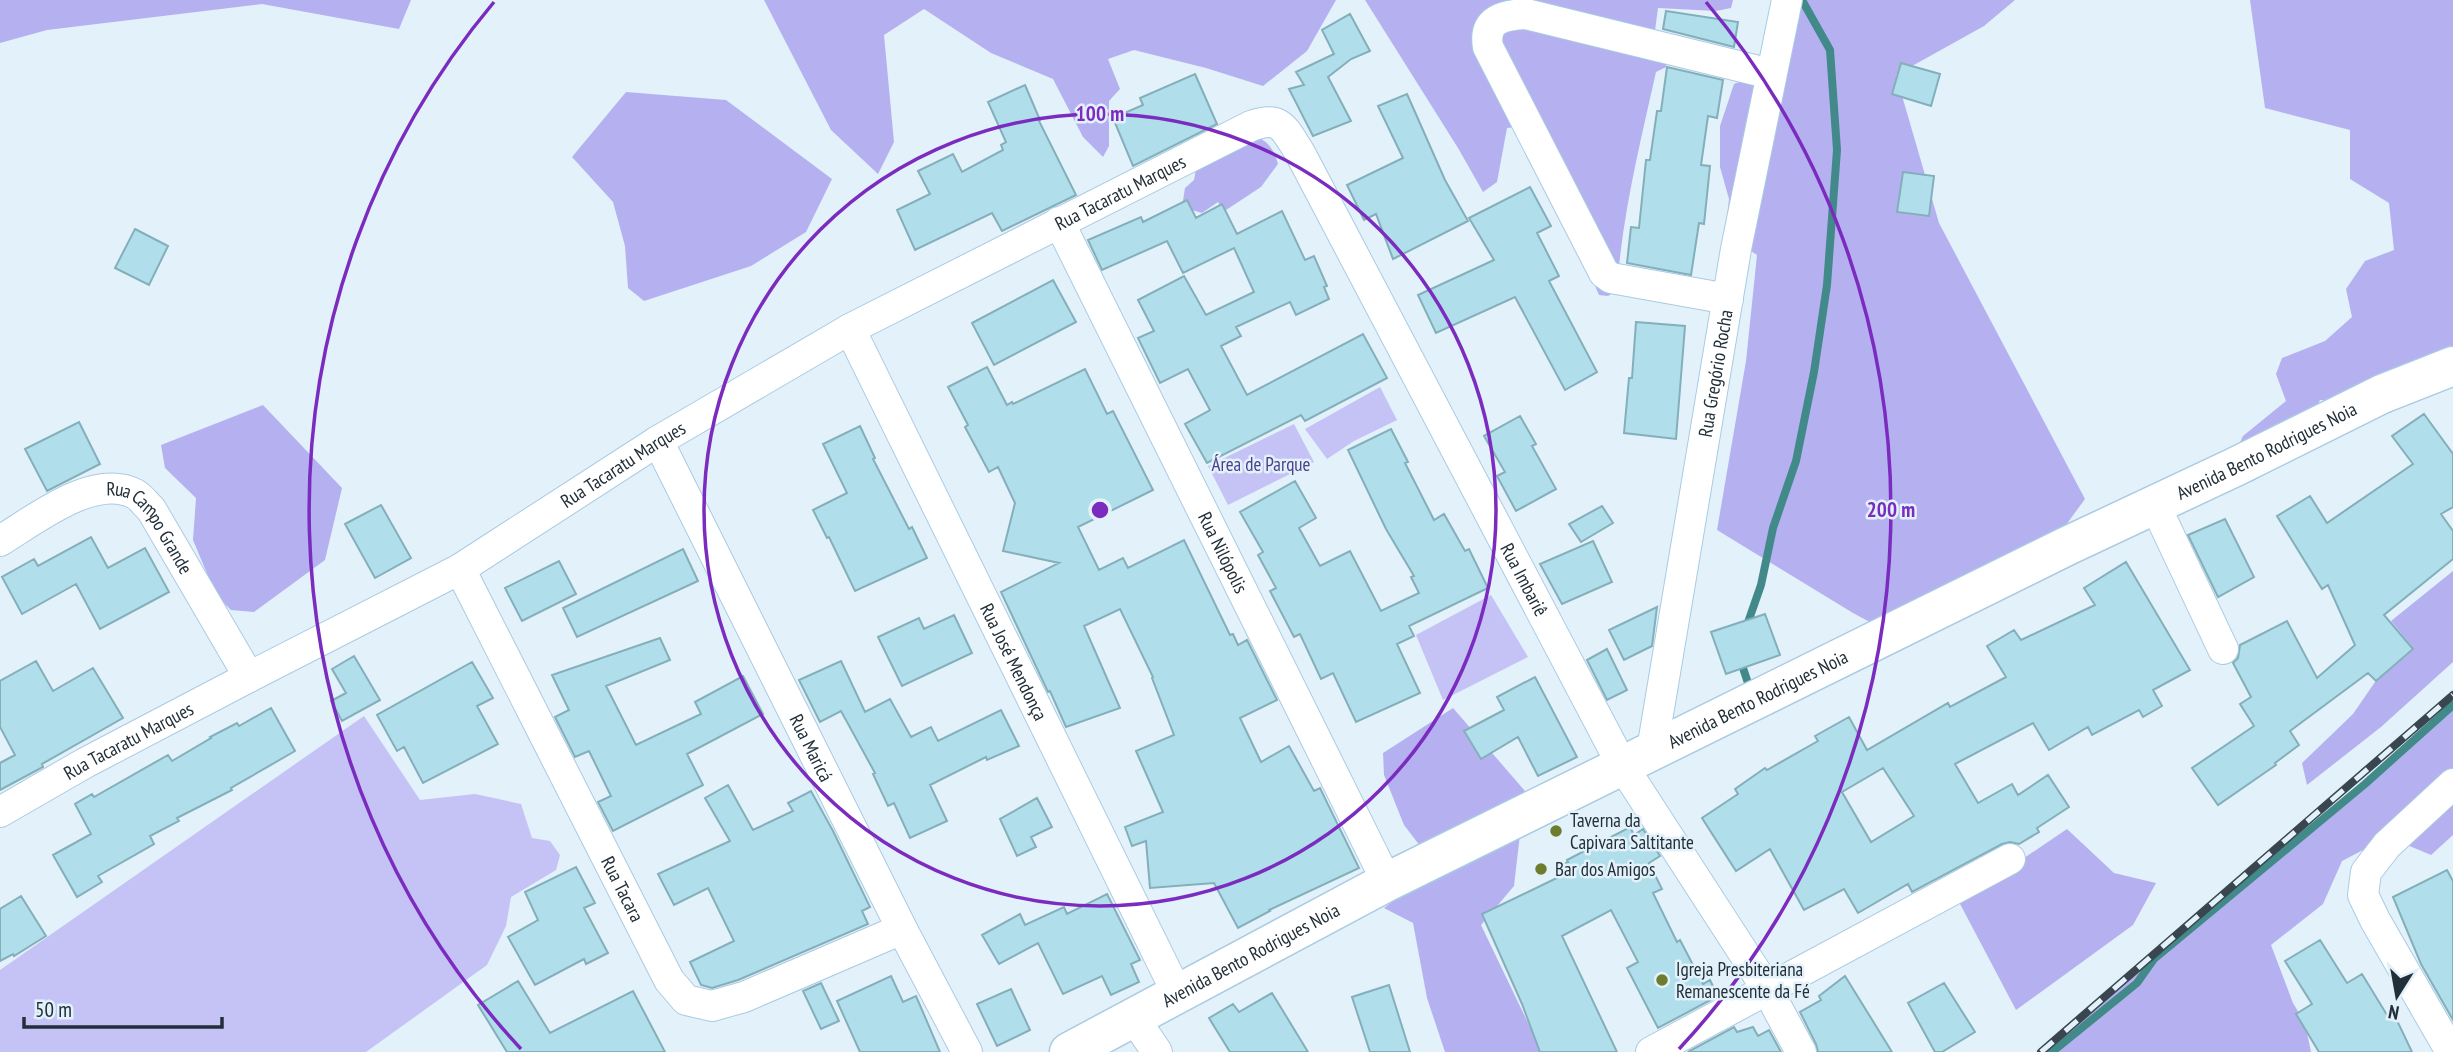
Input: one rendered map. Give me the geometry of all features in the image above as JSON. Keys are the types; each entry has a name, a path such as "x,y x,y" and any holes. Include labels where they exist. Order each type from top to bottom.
{"street":[{"name":"Rua Gregório Rocha","path":"1637,757 1787,0"},
{"path":"1728,299 1611,278 1604,273 1488,47 1487,37 1489,28 1497,20 1508,14 1526,14 1771,74"},
{"name":"Rua Imbariê","path":"1251,126 1267,120 1278,124 1300,153 1801,1052"},
{"name":"Rua Tacaratu Marques","path":"0,812 85,763 460,569 658,441 850,329 1251,126"},
{"name":"Rua Nilópolis","path":"1059,222 1387,882"},
{"name":"Rua José Mendonça","path":"850,329 1178,995"},
{"name":"Avenida Bento Rodrigues Noia","path":"1069,1052 1387,882 1637,757 2382,394 2453,366"},
{"name":"Rua Maricá","path":"658,441 902,929 967,1052"},
{"name":"Rua Campo Grande","path":"0,541 55,507 89,491 111,488 135,494 151,509 249,677"},
{"path":"2155,505 2223,649"},
{"name":"Rua Tacara","path":"460,569 669,980 686,1000 712,1006 744,997 902,929"},
{"path":"2451,1052 2363,895 2366,872 2387,845 2453,784"},
{"path":"1651,1052 2010,859"},
{"path":"1134,1018 1157,1052"}],"green space":[{"path":"1380,387 1397,420 1354,441 1327,459 1305,429"},
{"name":"Área de Parque","path":"1294,424 1314,462 1228,505 1208,466"},
{"path":"1491,595 1528,657 1443,700 1416,635"},
{"path":"364,716 420,800 475,794 521,804 532,838 550,841 560,855 556,870 511,897 506,926 487,965 366,1052 0,1052 0,970"}],"shaded area":[{"path":"0,0 411,0 399,29 262,4 47,30 0,43"},
{"path":"764,0 1336,0 1307,51 1263,86 1134,50 1108,59 1120,89 1109,101 1109,146 1103,157 1083,137 1053,79 991,53 924,9 884,35 894,142 878,174 831,130"},
{"path":"1365,0 1733,0 1731,8 1716,11 1658,8 1653,46 1666,58 1666,67 1656,72 1644,126 1627,207 1617,290 1608,296 1599,295 1526,126 1507,128 1497,182 1483,192"},
{"path":"1799,0 2015,0 1984,26 1896,75 1939,223 2085,499 2055,540 1883,629 1717,530 1746,361 1757,255 1725,234 1729,199 1720,167 1720,126 1734,84 1790,63"},
{"path":"2250,0 2453,0 2453,356 2425,388 2392,412 2358,422 2339,401 2320,400 2292,459 2236,488 2226,473 2243,436 2286,401 2276,374 2282,358 2325,341 2352,317 2346,289 2365,261 2394,250 2389,203 2350,179 2350,130 2265,108"},
{"path":"626,92 726,100 832,179 806,232 751,266 644,301 628,288 625,246 613,202 572,157"},
{"path":"1250,133 1268,145 1278,164 1261,187 1223,212 1218,202 1202,213 1182,207 1185,188 1194,180 1196,169"},
{"path":"263,405 342,488 325,560 254,612 231,610 216,595 193,540 196,498 165,468 161,445"},
{"path":"2453,571 2453,662 2381,727 2307,785 2302,763 2353,714 2375,682 2414,649 2391,621"},
{"path":"1453,708 1525,791 1514,886 1481,925 1542,1052 1445,1052 1427,998 1413,923 1384,908 1437,868 1404,825 1384,775 1383,753"},
{"path":"2453,708 2453,835 2431,855 2388,837 2342,861 2323,904 2271,945 2293,1003 2305,1023 2311,1052 2043,1052 2236,887"},
{"path":"2067,829 2114,873 2156,883 2133,925 2016,1010 1959,902"}],"building":[{"path":"1666,11 1738,22 1734,47 1663,29"},
{"path":"1350,14 1370,51 1351,59 1328,77 1351,121 1313,136 1289,89 1304,85 1296,72 1334,54 1322,30"},
{"path":"1901,63 1940,74 1931,106 1892,94"},
{"path":"1667,67 1723,80 1717,118 1708,116 1701,165 1710,166 1704,224 1699,223 1691,275 1627,263 1631,227 1639,228 1646,160 1650,160"},
{"path":"1195,74 1217,124 1133,166 1113,118 1143,105 1140,98"},
{"path":"1025,85 1039,121 1076,195 1002,231 992,213 915,250 897,210 930,194 918,171 953,154 962,172 1003,150 1001,145 1006,142 988,102"},
{"path":"1407,94 1445,180 1468,221 1393,259 1376,214 1364,220 1347,185 1403,158 1378,106"},
{"path":"1903,172 1934,176 1929,216 1897,212"},
{"path":"1530,187 1551,226 1537,233 1559,276 1549,281 1597,372 1565,390 1515,297 1436,333 1418,295 1494,260 1469,218"},
{"path":"1187,200 1196,218 1222,204 1237,234 1282,211 1305,260 1314,256 1327,286 1324,287 1329,299 1296,315 1290,302 1236,327 1241,336 1221,346 1247,395 1363,334 1387,378 1305,421 1301,415 1207,463 1185,424 1210,410 1188,369 1160,383 1138,338 1154,331 1138,300 1184,276 1206,315 1254,292 1234,248 1183,273 1167,241 1102,270 1088,240 1141,217 1143,222"},
{"path":"135,229 168,246 149,285 115,268"},
{"path":"1053,280 1076,322 994,365 972,323"},
{"path":"1636,322 1685,326 1676,439 1624,433"},
{"path":"987,367 1007,405 1085,369 1107,414 1113,411 1153,490 1078,527 1099,570 1123,558 1128,568 1184,540 1230,635 1233,634 1238,645 1247,640 1277,700 1240,718 1261,762 1289,746 1314,791 1320,788 1359,868 1269,910 1238,928 1214,883 1150,888 1146,841 1132,846 1125,827 1163,812 1136,751 1174,735 1153,677 1120,609 1084,626 1120,708 1066,727 1050,691 1048,692 1001,592 1059,563 1003,551 1015,503 998,467 989,472 948,387"},
{"path":"2424,414 2453,454 2453,507 2441,514 2453,531 2453,559 2384,615 2413,649 2376,681 2368,673 2290,731 2299,745 2275,763 2276,765 2218,805 2192,768 2254,726 2240,704 2251,697 2233,663 2238,658 2240,645 2287,621 2317,678 2355,645 2328,585 2322,589 2277,516 2310,496 2327,523 2413,464 2392,436"},
{"path":"1520,416 1536,444 1532,446 1556,489 1516,511 1497,476 1505,472 1484,436"},
{"path":"79,422 100,464 47,491 25,449"},
{"path":"860,426 875,458 873,459 927,558 855,591 813,510 847,493 823,444"},
{"path":"1391,429 1434,520 1444,514 1465,551 1469,549 1488,588 1409,626 1414,636 1397,644 1420,693 1356,722 1333,673 1321,679 1300,634 1294,637 1270,591 1276,588 1258,555 1263,552 1240,512 1295,481 1316,518 1299,528 1320,566 1350,551 1381,611 1419,593 1411,577 1414,576 1386,529 1348,450"},
{"path":"381,505 411,558 375,578 345,524"},
{"path":"1602,506 1613,523 1581,542 1569,524"},
{"path":"2225,519 2254,577 2218,597 2188,535"},
{"path":"91,537 108,568 145,548 169,592 100,629 76,584 22,614 2,577 34,559 38,566"},
{"path":"1593,541 1612,582 1562,604 1540,564"},
{"path":"683,549 698,581 577,637 563,608"},
{"path":"559,561 576,594 522,621 505,588"},
{"path":"2126,562 2190,670 2153,690 2162,706 2143,717 2139,710 2092,735 2088,727 2049,750 2033,723 1955,764 1978,803 2012,784 2018,795 2048,775 2069,807 2037,828 2039,832 2019,844 2002,844 1912,892 1908,884 1858,913 1844,889 1804,910 1770,849 1736,871 1702,818 1738,794 1735,789 1765,768 1767,770 1818,741 1815,736 1849,717 1867,750 1948,703 1950,707 2006,677 1987,646 2014,630 2021,640 2095,605 2084,588","holes":["1883,768 1914,816 1871,842 1842,792"]},
{"path":"1657,607 1652,646 1624,660 1609,630"},
{"path":"1765,614 1780,655 1726,674 1711,632"},
{"path":"954,615 972,653 902,686 878,637 919,618 924,629"},
{"path":"660,638 670,660 606,686 636,745 701,714 695,702 743,676 763,714 687,754 703,785 613,831 598,802 611,796 589,751 575,757 555,717 569,710 552,675"},
{"path":"1607,649 1627,690 1607,700 1587,660"},
{"path":"354,656 380,700 342,721 331,701 346,693 332,669"},
{"path":"36,661 53,691 93,668 123,718 0,790 0,763 15,755 0,727 0,681"},
{"path":"841,661 865,712 890,699 911,737 931,727 938,741 1001,710 1019,746 987,760 986,757 930,785 947,821 910,838 894,803 888,806 873,774 875,773 841,711 820,722 799,680"},
{"path":"472,662 493,698 477,706 498,744 423,783 404,747 397,751 377,715"},
{"path":"1535,677 1577,757 1538,776 1518,737 1481,759 1464,731 1504,710 1497,697"},
{"path":"271,708 295,751 150,836 154,844 98,876 102,882 77,897 53,855 91,834 75,804 92,794 94,797 168,755 172,761 210,737 237,723 239,726"},
{"path":"728,785 753,830 793,811 788,803 811,791 870,907 862,911 868,924 738,980 712,988 701,985 690,962 734,941 708,888 674,905 658,874 730,841 705,798"},
{"path":"1037,798 1052,827 1031,837 1036,847 1017,856 1000,819"},
{"path":"1630,827 1634,835 1643,829 1660,856 1649,863 1662,889 1653,893 1677,942 1680,940 1703,984 1710,980 1718,996 1658,1028 1627,968 1638,962 1611,910 1562,936 1617,1052 1540,1052 1482,914 1561,876 1557,868 1568,862 1567,860"},
{"path":"576,867 595,903 584,908 608,953 586,964 584,959 535,985 508,937 538,920 525,892"},
{"path":"2447,870 2453,881 2453,1020 2421,964 2393,897"},
{"path":"1107,894 1140,960 1131,964 1139,982 1111,995 1102,976 1063,994 1038,943 999,964 982,935 1020,914 1025,925 1064,907 1067,914"},
{"path":"21,896 46,936 14,956 13,954 0,961 0,909"},
{"path":"2320,940 2347,983 2362,974 2387,1015 2393,1012 2412,1052 2319,1052 2296,1014 2312,1004 2285,961"},
{"path":"891,976 903,1002 916,996 940,1052 860,1052 837,1001"},
{"path":"1845,976 1892,1052 1818,1052 1800,1012 1821,1000 1819,996"},
{"path":"518,981 550,1033 633,991 665,1052 507,1052 478,1005"},
{"path":"821,983 839,1021 821,1029 803,991"},
{"path":"1944,983 1975,1032 1942,1052 1935,1052 1908,1003"},
{"path":"1389,985 1410,1052 1370,1052 1352,997"},
{"path":"1011,989 1030,1030 997,1046 977,1004"},
{"path":"1272,993 1308,1052 1230,1052 1209,1018 1233,1004 1239,1012"},
{"path":"1734,1027 1737,1032 1753,1027 1758,1036 1769,1030 1781,1052 1688,1052"}],"waterway":[{"path":"1746,628 1761,585 1773,528 1796,461 1814,372 1827,285 1837,150 1830,50 1802,0"},
{"path":"1741,658 1750,689"},
{"path":"2052,1052 2137,983 2154,959 2365,784 2453,705"}],"railway":[{"path":"2041,1052 2453,695"}],"place":[{"name":"Taverna da Capivara Saltitante","path":"1556,831"},
{"name":"Bar dos Amigos","path":"1541,869"},
{"name":"Igreja Presbiteriana Remanescente da Fé","path":"1662,980"}]}
